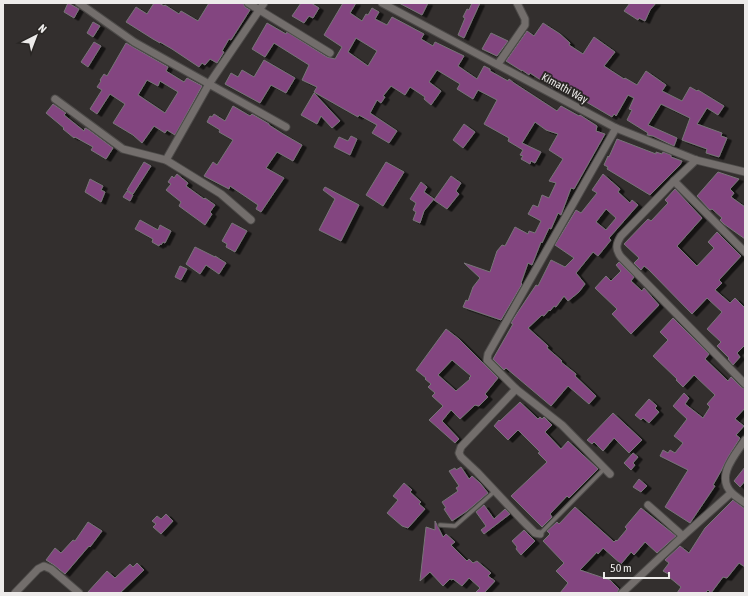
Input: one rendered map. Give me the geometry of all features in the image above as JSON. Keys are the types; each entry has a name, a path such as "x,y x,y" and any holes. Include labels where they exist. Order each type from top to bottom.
{"street":[{"path":"79,3 134,42 286,127"},
{"path":"248,3 330,53"},
{"path":"166,160 209,84 264,3"},
{"name":"Kimathi Way","path":"382,3 616,128 696,160 745,172"},
{"path":"498,64 524,25 524,19 517,3"},
{"path":"55,99 123,149 166,160 221,194 251,220"},
{"path":"607,472 562,426 516,389 487,360 488,354 616,128"},
{"path":"696,160 621,236 617,242 617,252 745,384"},
{"path":"674,181 745,252"},
{"path":"516,389 459,450 461,457 535,533 540,534"},
{"path":"745,440 727,467 725,479 731,493 745,503"},
{"path":"622,593 731,493"},
{"path":"648,505 683,536"},
{"path":"15,593 44,566 51,569 79,593"}],"lane":[{"path":"540,534 607,472"},
{"path":"440,525 455,526 495,491"}],"building":[{"path":"68,3 79,9 74,18 64,12"},
{"path":"154,3 165,5 179,14 181,11 198,21 209,3 243,3 245,7 250,10 231,40 229,39 222,51 224,52 217,63 210,59 205,65 202,63 199,67 126,22 136,7 147,14"},
{"path":"301,3 311,3 319,8 313,18 309,16 304,23 292,16"},
{"path":"343,3 356,3 350,13 362,21 372,8 379,12 375,19 387,25 392,17 424,34 421,39 433,46 435,42 464,56 458,66 477,79 484,66 508,81 509,79 557,111 561,106 579,116 580,115 597,126 596,131 605,134 574,189 571,188 561,215 558,213 551,229 549,228 542,243 541,242 532,265 528,263 521,283 522,284 501,320 463,307 466,300 468,301 473,287 480,278 464,263 490,272 497,251 502,245 505,246 515,227 528,234 529,231 535,233 541,221 528,214 533,205 538,207 542,195 549,198 556,183 549,181 563,159 549,150 558,134 546,130 535,122 522,143 541,152 535,163 531,161 530,164 521,159 523,156 520,155 523,150 508,141 509,138 484,124 497,100 478,90 473,99 457,89 460,84 437,70 429,82 441,91 431,105 424,99 425,97 410,87 405,95 391,86 383,96 385,97 381,103 377,100 370,113 397,131 389,143 372,133 377,125 359,115 358,117 314,92 317,87 302,80 309,65 274,43 265,57 252,49 267,23 286,34 287,32 327,57 335,59 342,47 324,35","holes":["356,38 377,51 368,66 348,52"]},
{"path":"399,3 428,3 422,15"},
{"path":"472,3 480,3 464,38 458,35 465,18 463,17 467,9 469,10"},
{"path":"630,3 656,3 650,10 645,21 639,18 638,20 624,11"},
{"path":"93,22 100,26 93,37 87,33"},
{"path":"543,23 560,34 570,43 569,45 583,54 594,37 615,52 604,66 624,79 625,78 637,85 646,71 666,85 662,91 682,101 690,87 697,91 698,90 724,106 718,115 707,108 697,124 722,133 721,136 727,138 719,157 706,153 707,149 682,140 690,118 661,104 648,125 677,138 674,146 653,136 647,135 648,133 627,120 632,110 629,109 634,98 628,95 616,116 614,114 612,117 576,96 575,97 556,83 553,88 530,73 529,75 506,61 527,31 534,36"},
{"path":"491,33 508,41 497,56 482,49"},
{"path":"94,42 101,46 88,67 81,62"},
{"path":"126,43 168,67 166,71 184,82 187,78 202,86 175,135 167,130 165,133 154,126 142,143 133,135 113,123 125,104 110,94 97,114 90,109 102,90 97,87 101,81 100,80 104,74 107,76","holes":["147,80 158,86 160,81 178,92 165,113 138,95"]},
{"path":"264,60 295,78 286,93 271,85 260,103 225,84 231,73 238,77 242,70 254,77"},
{"path":"314,93 340,121 332,128 321,116 317,124 301,115"},
{"path":"53,104 66,113 64,115 84,131 85,128 89,130 113,148 106,159 91,150 93,147 75,137 74,138 46,113"},
{"path":"233,106 250,116 252,114 302,145 293,161 277,152 266,168 284,178 261,212 256,209 258,205 230,186 229,189 204,176 213,162 217,165 233,140 219,132 220,130 207,122 210,116 212,117 214,114 225,121"},
{"path":"464,124 475,132 463,148 453,140"},
{"path":"351,136 357,139 350,155 334,147 339,137 348,141"},
{"path":"617,139 656,154 656,152 662,154 663,152 682,161 680,165 650,195 607,169 608,167 604,165"},
{"path":"144,162 151,166 133,194 127,190"},
{"path":"386,162 404,172 383,206 366,195"},
{"path":"718,172 739,179 730,189 734,193 731,197 745,207 745,239 724,224 720,220 722,218 712,209 710,210 697,196"},
{"path":"177,174 188,183 186,186 215,205 210,212 212,214 205,225 179,206 181,202 166,190 171,184 168,182 172,176 174,178"},
{"path":"603,174 620,189 618,192 630,203 632,200 638,205 609,238 611,240 598,256 593,252 576,273 585,284 579,292 568,301 564,296 556,307 554,306 544,316 542,315 528,328 548,346 547,348 562,361 561,362 576,374 575,376 596,396 589,404 568,386 551,406 506,368 504,370 493,359 513,324 511,323 536,285 538,286 551,260 565,267 574,258 555,245 576,210 581,213 597,193 592,190","holes":["606,209 616,218 606,230 596,222"]},
{"path":"451,176 461,183 456,191 459,194 447,209 434,200"},
{"path":"90,179 103,186 101,190 105,192 101,202 85,192"},
{"path":"421,182 427,187 424,192 434,199 424,211 420,223 413,220 416,212 413,210 416,203 410,199"},
{"path":"325,187 359,205 341,241 319,230 335,199 323,190"},
{"path":"675,189 702,218 677,246 697,266 714,248 708,242 717,232 741,256 719,280 722,283 715,290 730,303 735,298 745,308 745,345 737,353 740,357 733,365 728,359 729,358 717,346 721,342 707,329 722,312 707,298 692,314 648,269 644,266 641,270 634,263 639,258 624,244 648,219 651,221 668,203 665,200"},
{"path":"127,191 133,195 130,201 123,197"},
{"path":"140,220 158,230 160,225 171,231 165,243 163,242 159,246 152,242 153,239 135,229"},
{"path":"232,223 247,231 235,252 226,247 227,244 222,241"},
{"path":"195,247 226,263 219,274 206,265 200,274 186,264"},
{"path":"619,262 634,277 631,281 642,291 644,288 659,305 631,334 612,314 617,309 595,288 606,276 611,281 621,271 616,265"},
{"path":"180,266 187,269 181,280 175,277"},
{"path":"673,318 709,354 705,359 728,381 731,377 745,389 745,408 735,419 744,426 736,435 740,438 713,485 715,486 690,523 665,507 688,470 660,456 663,450 668,453 670,450 675,453 683,443 674,436 687,419 673,406 684,393 689,398 685,404 703,418 710,407 707,404 715,395 694,375 683,387 676,380 677,379 653,356 668,340 660,332"},
{"path":"446,329 459,339 498,378 485,394 488,397 479,406 475,405 460,419 451,410 442,421 459,439 455,443 429,420 443,406 432,396 435,393 428,387 431,384 416,370","holes":["452,360 471,376 469,378 470,379 456,391 438,375"]},
{"path":"649,399 657,406 655,408 659,412 649,423 643,418 641,420 635,415"},
{"path":"520,402 538,419 540,417 542,419 544,417 552,425 545,432 561,449 568,441 598,469 569,498 567,496 550,514 552,517 542,527 511,496 547,462 538,453 540,452 518,430 508,440 494,426"},
{"path":"613,413 642,440 629,453 614,438 603,451 594,442 592,444 587,440"},
{"path":"633,453 638,457 633,463 635,465 631,470 624,463"},
{"path":"461,467 469,479 472,476 488,493 467,511 452,521 444,509 446,508 442,502 458,491 456,488 459,486 449,471 455,468 456,470"},
{"path":"745,467 745,481 740,487 734,481"},
{"path":"639,479 647,486 641,492 633,487"},
{"path":"404,483 412,490 410,492 421,502 419,504 425,509 408,528 402,526 387,513 398,500 393,496"},
{"path":"733,500 745,509 745,567 739,563 727,578 723,577 711,593 708,590 705,593 677,593 681,587 669,577 670,575 663,571 669,563 665,560 680,546 689,553 705,528"},
{"path":"484,505 494,519 505,509 510,514 484,534 481,530 486,526 476,512"},
{"path":"575,507 614,542 616,540 617,541 627,529 625,527 641,508 676,536 657,553 645,542 634,555 631,552 621,564 603,548 598,554 597,552 580,570 610,580 619,589 617,593 560,593 568,583 556,571 564,563 543,541 550,534 547,531 557,522 559,524"},
{"path":"166,514 173,521 161,534 153,527 156,524 152,521 157,516 161,519"},
{"path":"435,521 443,537 446,534 455,542 451,545 467,561 469,559 473,563 477,561 491,573 488,576 495,581 484,593 475,593 480,588 469,578 462,586 453,579 450,579 443,586 430,572 420,581 426,527 435,530"},
{"path":"88,522 102,531 90,547 89,546 65,574 46,560 55,548 61,553 73,540 75,541"},
{"path":"524,530 535,541 521,555 512,541"},
{"path":"137,563 144,570 120,593 87,593 107,571 115,578 130,564 133,567"}]}
